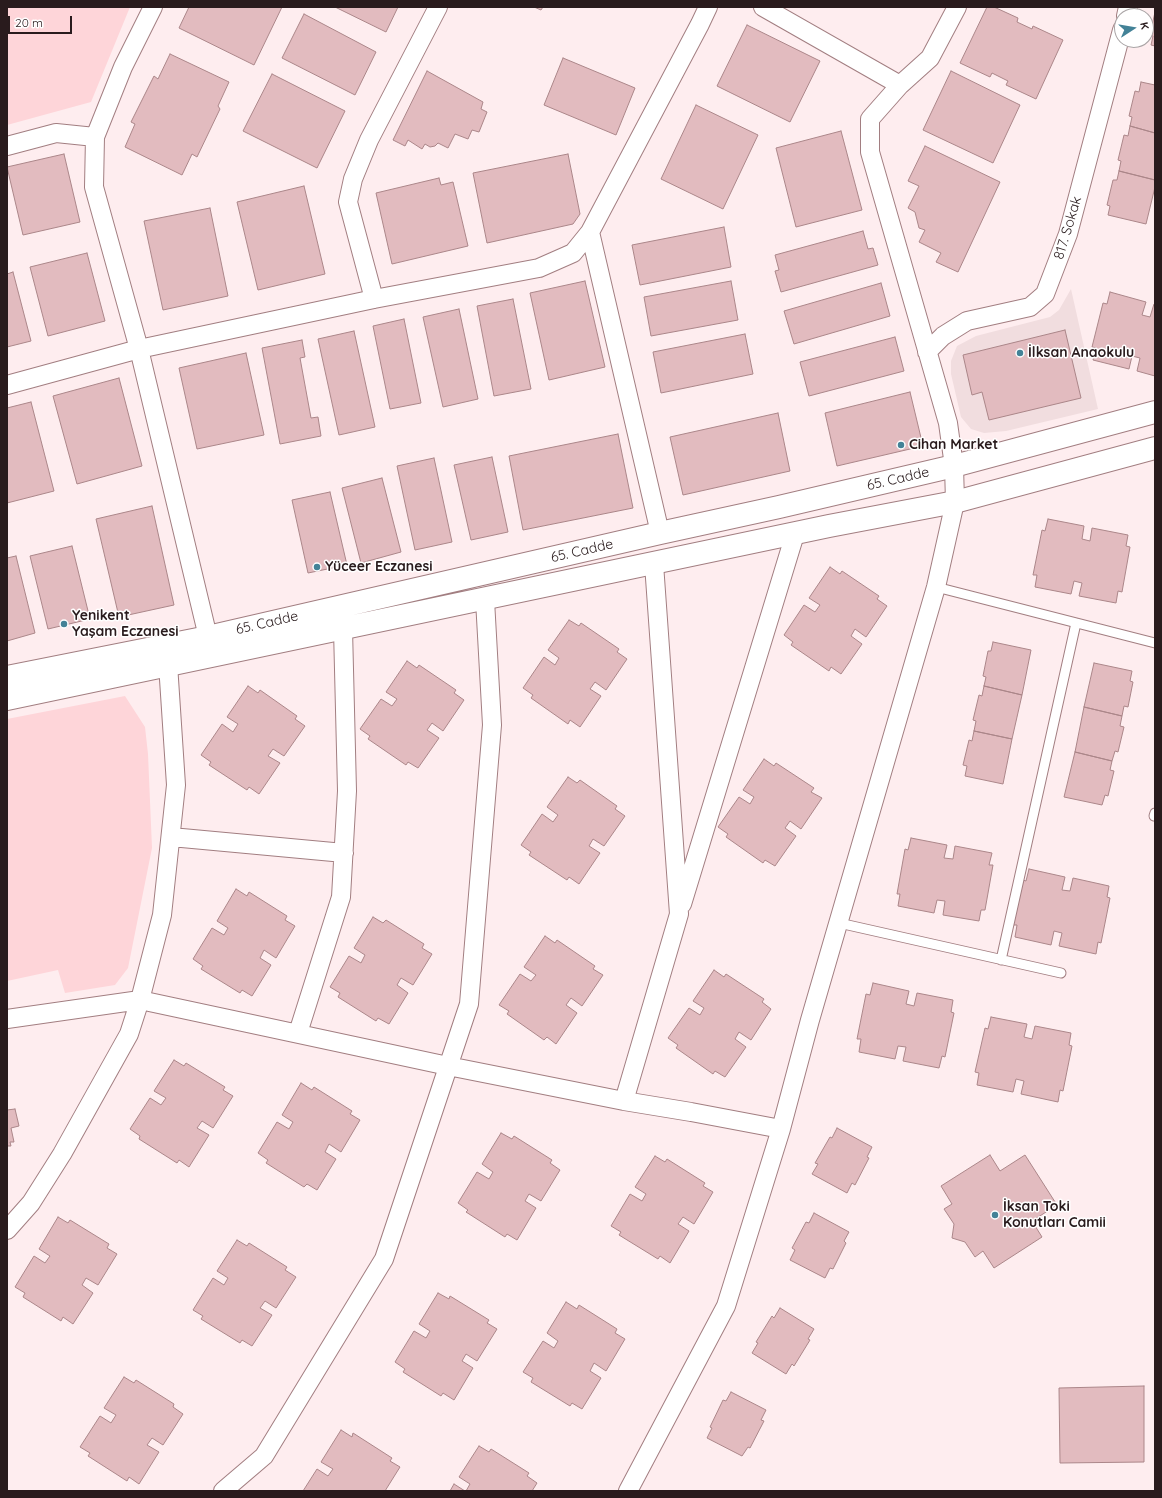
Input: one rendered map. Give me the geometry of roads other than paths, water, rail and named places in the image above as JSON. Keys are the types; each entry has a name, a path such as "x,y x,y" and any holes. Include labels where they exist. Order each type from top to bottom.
{"main road":[{"name":"65. Cadde","path":"7,677 208,637 779,507 954,466 1155,412"},
{"name":"65. Cadde","path":"7,699 168,664 485,600 794,534 955,502 1155,448"}],"street":[{"path":"153,7 124,67 95,137 94,187 139,349 208,637"},
{"path":"374,299 348,202 353,179 369,140 438,7"},
{"path":"7,385 139,349 374,299 539,268 573,253 590,232 708,7"},
{"path":"763,7 900,85"},
{"path":"628,1491 726,1306 781,1129 810,1020 936,587 955,502 954,466 948,423 870,152 870,119 900,85 930,58 956,7"},
{"name":"817. Sokak","path":"927,352 943,336 967,321 1030,307 1045,294 1068,234 1117,48"},
{"path":"7,146 56,133 95,137"},
{"path":"590,232 660,533"},
{"path":"624,1101 794,534"},
{"path":"654,564 679,914"},
{"path":"223,1491 264,1456 384,1258 469,1004 492,725 485,600"},
{"path":"298,1033 341,897 347,791 343,629"},
{"path":"7,1230 31,1202 62,1154 129,1034 140,1000 162,916 176,785 168,664"},
{"path":"171,837 344,853"},
{"path":"7,1019 140,1000 448,1066 624,1101 781,1129"}],"lane":[{"path":"936,587 1155,643"},
{"path":"1001,960 1076,623"},
{"path":"838,923 1061,973"}],"place":[{"name":"İlksan Anaokulu","path":"1020,353"},
{"name":"Cihan Market","path":"901,445"},
{"name":"Yüceer Eczanesi","path":"317,567"},
{"name":"Yenikent Yaşam Eczanesi","path":"64,624"},
{"name":"İksan Toki Konutları Camii","path":"995,1215"}]}
